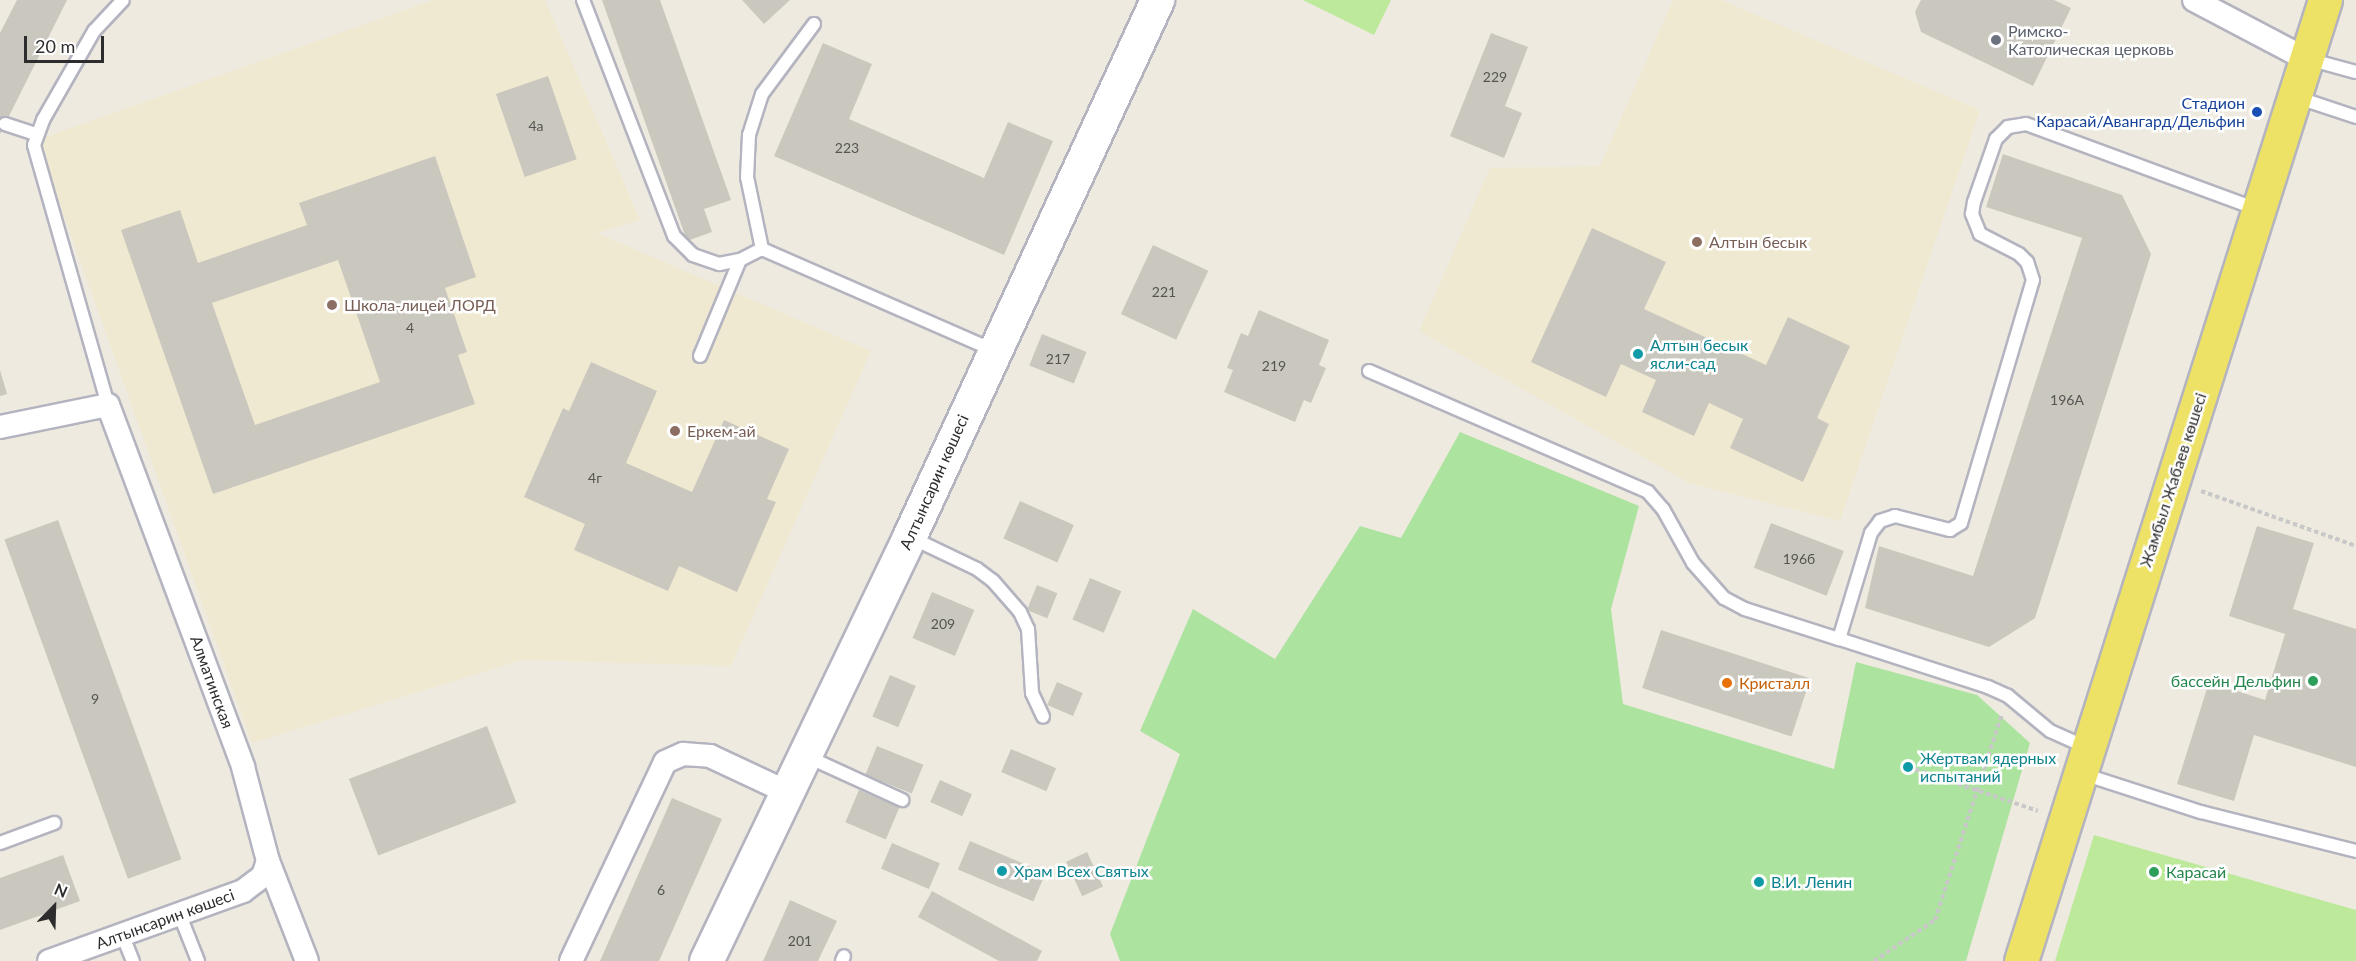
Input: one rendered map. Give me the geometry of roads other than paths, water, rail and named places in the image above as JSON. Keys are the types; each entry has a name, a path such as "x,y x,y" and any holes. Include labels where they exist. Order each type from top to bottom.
{"main road":[{"name":"Жамбыл Жабаев көшесі","path":"2021,961 2082,760 2173,481 2304,58 2325,0"}],"street":[{"name":"Алтынсарин көшесі","path":"706,961 909,537 993,350 1157,0"},
{"path":"2194,0 2304,58"},
{"path":"0,427 108,405"},
{"name":"Алматинская","path":"108,405 243,767 268,861 307,961"},
{"path":"571,961 665,762 683,754 710,756 787,792"},
{"name":"Алтынсарин көшесі","path":"49,961 256,884 268,861"}],"lane":[{"path":"108,405 34,154 36,134 94,31 123,0"},
{"path":"583,0 674,236 685,250 700,259 719,264 740,260 762,249"},
{"path":"762,249 747,177 750,127 762,94 814,24"},
{"path":"2304,58 2356,72"},
{"path":"2292,96 2356,117"},
{"path":"1839,639 1871,533 1880,520 1895,516 1950,530 1961,523 2033,290 2027,262 2019,254 1987,239 1974,225 1974,202 2001,132 2016,123 2026,124 2257,209"},
{"path":"5,124 36,134"},
{"path":"762,249 993,350"},
{"path":"700,356 740,260"},
{"path":"1369,371 1648,492 1664,509 1693,563 1724,598 1745,609 2008,696 2082,760 2201,812 2356,851"},
{"path":"909,537 977,569 1014,604 1028,629 1032,693 1043,717"},
{"path":"804,755 902,800"},
{"path":"0,843 54,823"},
{"path":"179,914 198,961"},
{"path":"122,934 133,961"}],"place":[{"name":"Римско- Католическая церковь","path":"1996,40"},
{"name":"Стадион Карасай/Авангард/Дельфин","path":"2257,112"},
{"name":"Алтын бесык","path":"1697,242"},
{"name":"Школа-лицей ЛОРД","path":"332,305"},
{"name":"Алтын бесык ясли-сад","path":"1638,354"},
{"name":"Еркем-ай","path":"675,431"},
{"name":"бассейн Дельфин","path":"2313,681"},
{"name":"Кристалл","path":"1727,683"},
{"name":"Жертвам ядерных испытаний","path":"1908,767"},
{"name":"Храм Всех Святых","path":"1002,871"},
{"name":"Карасай","path":"2154,872"},
{"name":"В.И. Ленин","path":"1759,882"}]}
